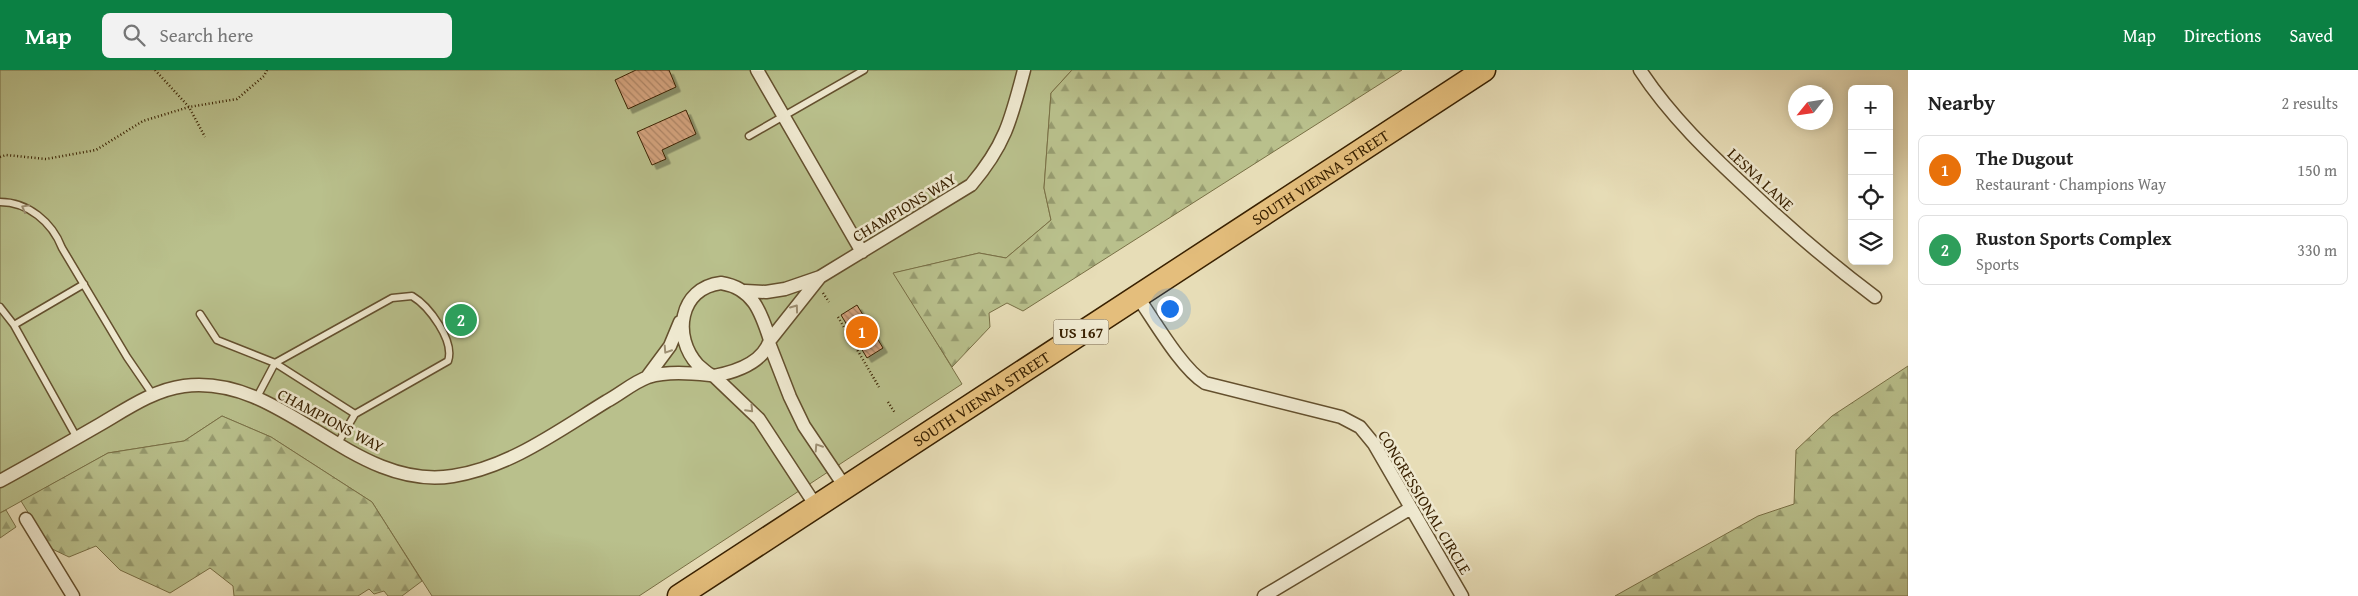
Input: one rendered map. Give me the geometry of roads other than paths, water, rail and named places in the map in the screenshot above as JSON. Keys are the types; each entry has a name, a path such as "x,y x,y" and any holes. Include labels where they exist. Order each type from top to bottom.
{"highway":[{"name":"SOUTH VIENNA STREET","path":"679,596 1484,70"}],"street":[{"path":"757,70 862,252"},
{"name":"CHAMPIONS WAY","path":"647,378 670,346 688,302 704,288 721,283 745,291 766,292 785,289 820,277 971,185 990,163 1002,142 1024,70"},
{"name":"LESNA LANE","path":"1640,70 1663,103 1720,164 1800,238 1875,298"},
{"name":"CHAMPIONS WAY","path":"0,482 153,395 182,386 209,384 247,394 368,460 412,476 451,476 471,473 490,468 510,459 647,378 687,373 712,376 734,372 746,367 770,342 820,277"},
{"path":"745,291 756,306 790,398 804,426 845,487"},
{"name":"CONGRESSIONAL CIRCLE","path":"1137,296 1198,379 1205,383 1341,417 1360,427 1374,444 1462,596"},
{"path":"682,319 686,349 692,358 759,419 816,506"},
{"path":"1264,596 1411,508"},
{"path":"26,519 73,596"}],"lane":[{"path":"749,136 864,70"},
{"path":"0,202 23,205 47,223 58,237 62,248 127,357 153,395"},
{"path":"14,325 84,284"},
{"path":"256,399 275,363 392,298 412,296 428,309 450,347 448,361 355,414 338,443"},
{"path":"0,306 14,325 77,438"},
{"path":"200,314 217,340 275,363 355,414"}],"place":[{"name":"Ruston Sports Complex","path":"461,320"},
{"name":"The Dugout","path":"862,332"}]}
